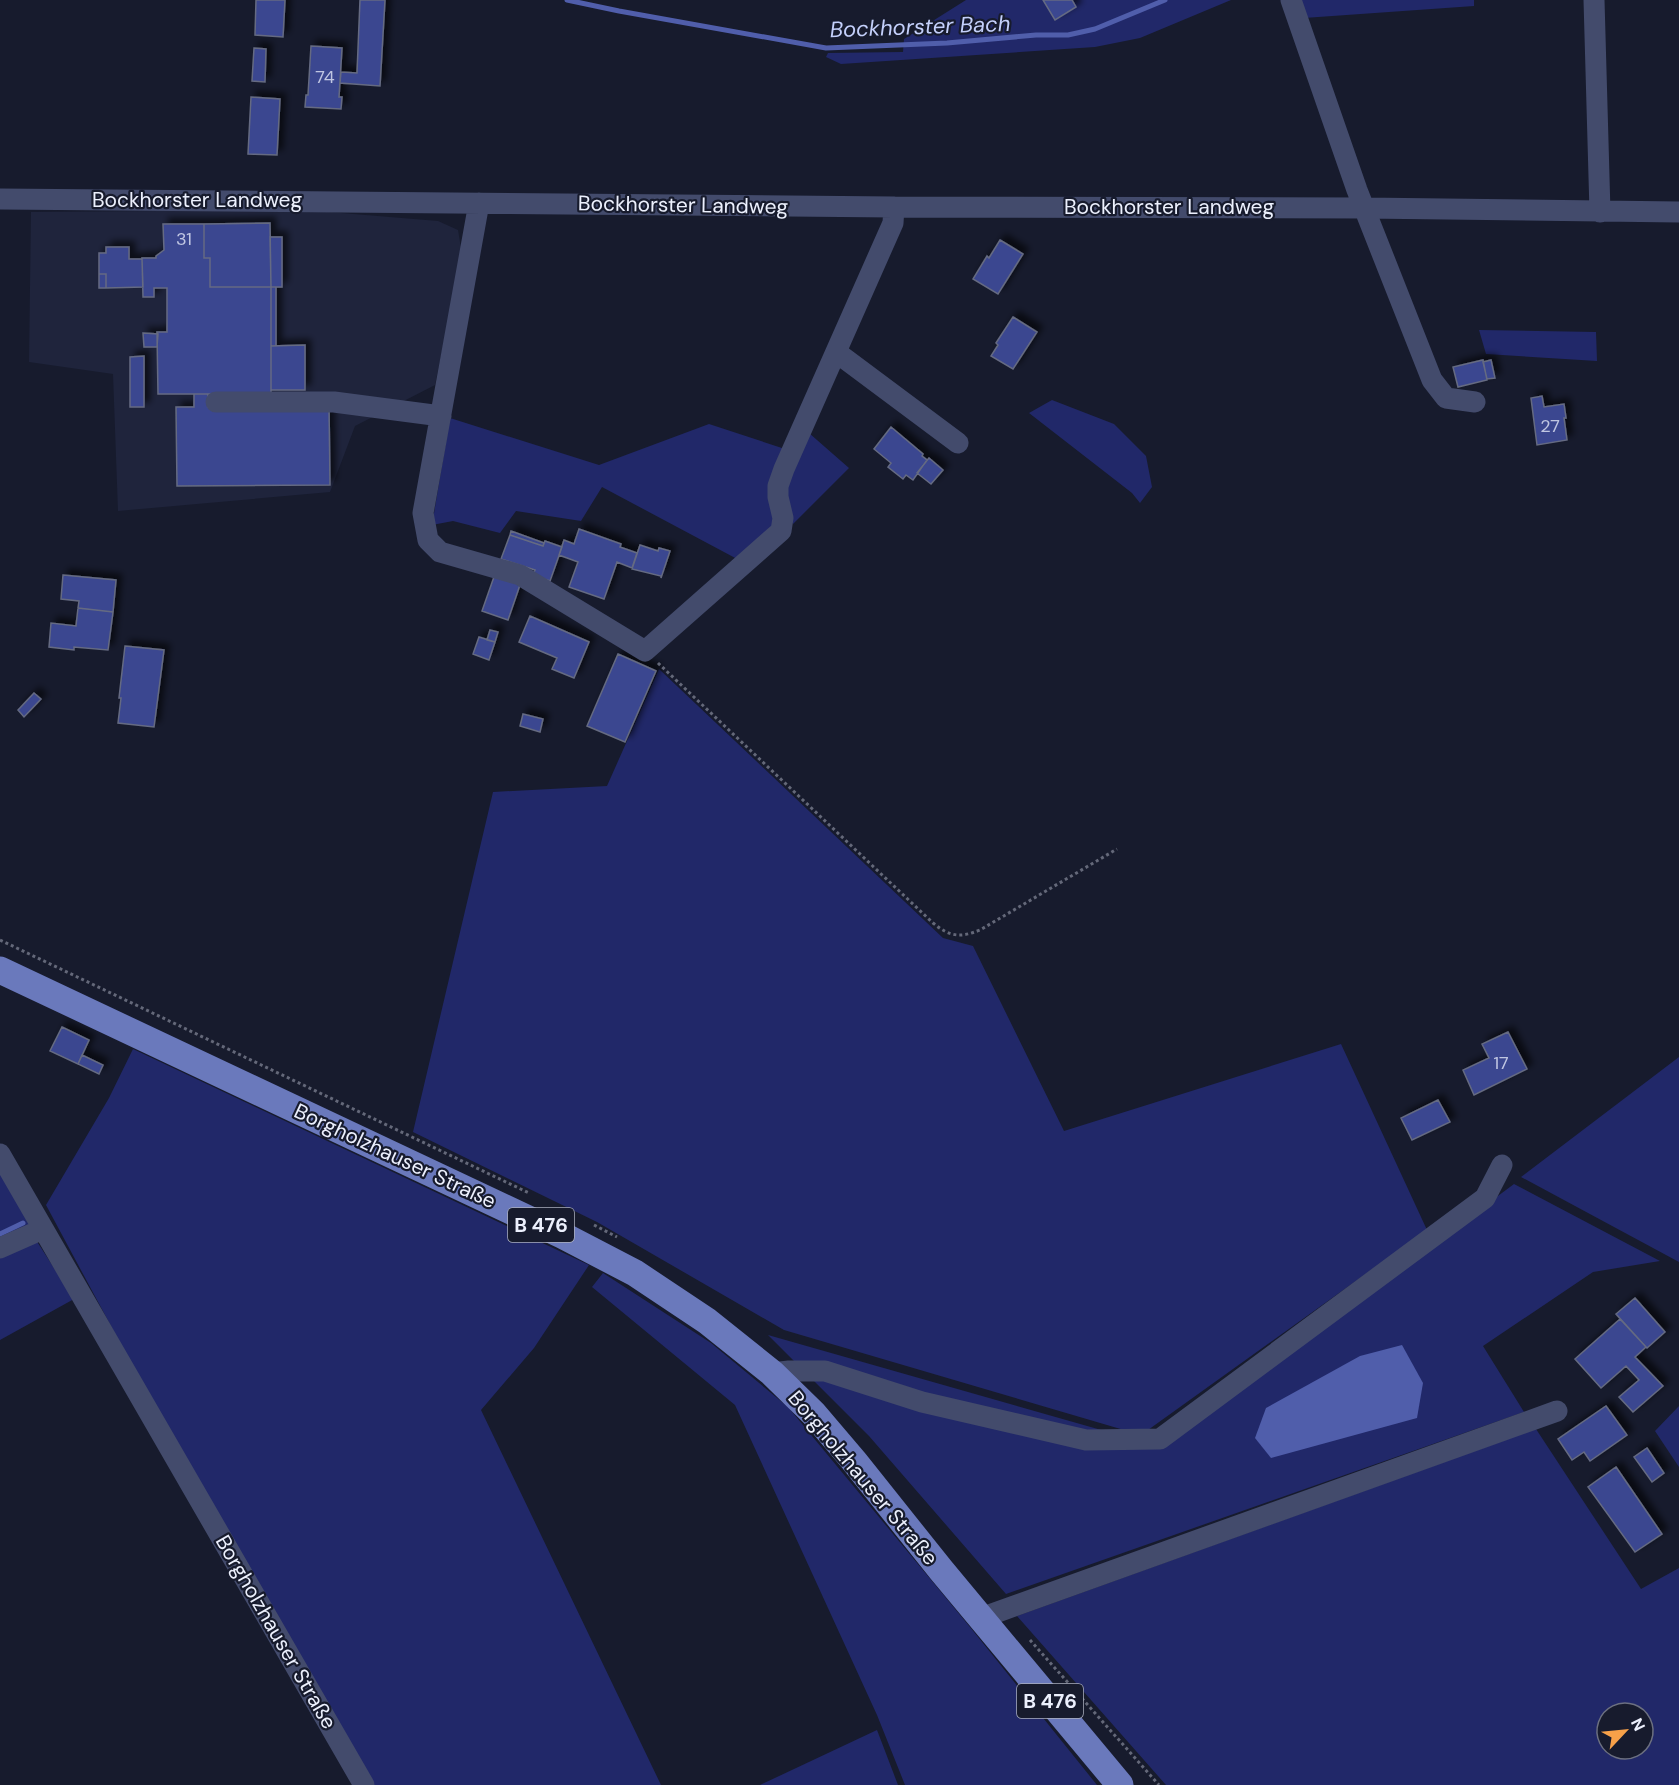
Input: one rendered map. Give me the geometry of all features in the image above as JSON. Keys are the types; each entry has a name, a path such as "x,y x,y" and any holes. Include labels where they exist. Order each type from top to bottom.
{"main road":[{"name":"Borgholzhauser Straße","path":"0,970 572,1240 635,1273 707,1322 771,1373 814,1414 1120,1785"}],"street":[{"path":"1291,0 1357,190 1432,380 1446,398 1475,402"},
{"path":"1594,0 1600,212"},
{"name":"Bockhorster Landweg","path":"0,199 1679,212"},
{"path":"479,203 423,513 428,540 440,552 520,575 645,651 782,531 783,518 778,486 893,223 894,207"},
{"path":"836,352 958,443"},
{"path":"216,402 334,402 441,416"},
{"name":"Borgholzhauser Straße","path":"0,1154 364,1785"},
{"path":"771,1373 825,1371 922,1402 1086,1440 1160,1439 1485,1198 1502,1165"},
{"path":"0,1248 43,1229"},
{"path":"981,1618 1557,1411"}],"path":[{"path":"645,651 933,922 952,935 967,935 980,930 1118,849"},
{"path":"0,940 537,1197"},
{"path":"590,1223 621,1240"},
{"path":"1026,1635 1159,1785"}],"shaded area":[{"path":"966,0 1231,0 1140,38 1095,47 841,64 826,57 828,53 903,52 904,39"},
{"path":"1298,0 1474,0 1474,6 1304,18"},
{"path":"305,210 438,221 458,230 462,254 435,385 355,426 330,492 118,511 113,374 29,362 31,212"},
{"path":"1479,330 1596,332 1597,361 1486,354"},
{"path":"1052,400 1114,424 1146,456 1152,487 1140,503 1132,493 1029,413"},
{"path":"450,418 599,465 709,424 788,450 776,519 772,531 739,560 602,487 581,521 516,511 500,533 453,521 432,525"},
{"path":"809,433 849,468 793,524 785,483"},
{"path":"659,669 943,938 973,946 1064,1131 1341,1044 1427,1230 1141,1435 784,1330 597,1222 413,1132 493,792 607,786"},
{"path":"133,1049 589,1265 534,1348 481,1410 661,1785 372,1785 148,1395 46,1205 109,1098"},
{"path":"1679,1057 1679,1262 1521,1177"},
{"path":"0,1163 30,1214 29,1229 0,1242"},
{"path":"1514,1184 1660,1261 1593,1272 1483,1346 1524,1412 1006,1594 869,1436 768,1335 1161,1447"},
{"path":"36,1240 74,1299 0,1340 0,1256"},
{"path":"603,1273 711,1343 788,1407 1097,1785 905,1785 877,1715 735,1405 592,1287"},
{"path":"1679,1406 1679,1467 1655,1431"},
{"path":"1536,1429 1641,1589 1679,1568 1679,1785 1166,1785 1017,1616"},
{"path":"877,1730 898,1785 760,1785"}],"water":[{"path":"1402,1345 1423,1383 1417,1418 1271,1458 1255,1438 1266,1408 1360,1356"}],"building":[{"path":"256,0 285,0 283,37 255,35"},
{"path":"360,0 385,0 380,86 340,83 341,72 357,73"},
{"path":"1043,0 1072,0 1076,7 1055,20"},
{"path":"311,46 342,48 339,97 342,97 341,109 305,107 306,95 308,95"},
{"path":"254,48 266,49 265,82 252,81"},
{"path":"251,97 280,99 277,155 248,154"},
{"path":"270,223 271,287 210,287 210,258 204,258 204,224"},
{"path":"163,224 204,224 204,258 210,258 210,287 271,287 271,394 158,394 157,332 167,332 167,288 154,288 154,297 143,297 142,258 156,258 164,250"},
{"path":"270,237 282,237 282,287 271,287"},
{"path":"1000,240 1023,254 998,294 973,279"},
{"path":"106,247 129,247 129,259 142,259 143,287 106,288 106,274 99,274 99,253 106,253"},
{"path":"99,274 106,274 106,288 99,288"},
{"path":"271,287 276,287 276,346 271,346"},
{"path":"1013,317 1037,332 1013,369 991,356 998,345 996,343"},
{"path":"143,333 158,334 157,347 144,347"},
{"path":"305,345 305,390 271,390 271,346"},
{"path":"144,356 144,407 130,407 130,357"},
{"path":"1483,360 1487,380 1458,387 1453,367"},
{"path":"1491,360 1495,378 1487,379 1483,362"},
{"path":"194,394 208,394 208,407 329,406 330,485 177,486 176,407 194,407"},
{"path":"1542,396 1544,407 1564,404 1567,440 1537,445 1531,398"},
{"path":"891,427 927,460 913,480 906,475 903,479 888,467 891,463 874,449"},
{"path":"929,458 943,470 931,484 917,473"},
{"path":"579,529 621,544 620,547 637,553 632,568 617,562 604,599 569,587 578,562 559,555 564,540 574,544"},
{"path":"511,531 544,543 543,546 510,535"},
{"path":"510,535 543,546 545,541 562,547 550,581 533,575 535,570 501,559"},
{"path":"640,545 658,551 659,548 670,551 661,578 661,576 632,569"},
{"path":"495,574 521,582 508,620 482,611"},
{"path":"63,575 116,580 113,612 78,608 79,601 61,599"},
{"path":"78,608 113,612 108,650 49,647 51,623 76,626"},
{"path":"530,616 589,642 574,678 552,669 557,658 519,642"},
{"path":"490,630 498,632 495,642 487,640"},
{"path":"479,637 495,642 489,660 473,654"},
{"path":"125,646 164,650 154,727 118,723"},
{"path":"618,654 656,671 625,742 587,726"},
{"path":"34,693 41,699 24,717 18,710"},
{"path":"523,714 543,719 540,732 520,726"},
{"path":"62,1027 89,1040 78,1064 50,1051"},
{"path":"1508,1032 1527,1069 1474,1095 1463,1070 1489,1058 1482,1044"},
{"path":"82,1055 103,1065 99,1074 78,1064"},
{"path":"1438,1100 1450,1122 1412,1140 1401,1118"},
{"path":"1635,1298 1665,1332 1647,1348 1616,1314"},
{"path":"1620,1319 1646,1347 1635,1357 1663,1386 1633,1412 1619,1397 1639,1380 1626,1366 1601,1388 1575,1359"},
{"path":"1606,1406 1627,1435 1590,1461 1584,1452 1572,1460 1558,1439"},
{"path":"1647,1448 1664,1473 1652,1482 1634,1457"},
{"path":"1616,1467 1662,1534 1635,1552 1588,1487"}],"waterway":[{"name":"Bockhorster Bach","path":"567,0 826,48 1068,35 1095,29 1165,0"},
{"path":"0,1234 23,1223"}]}
